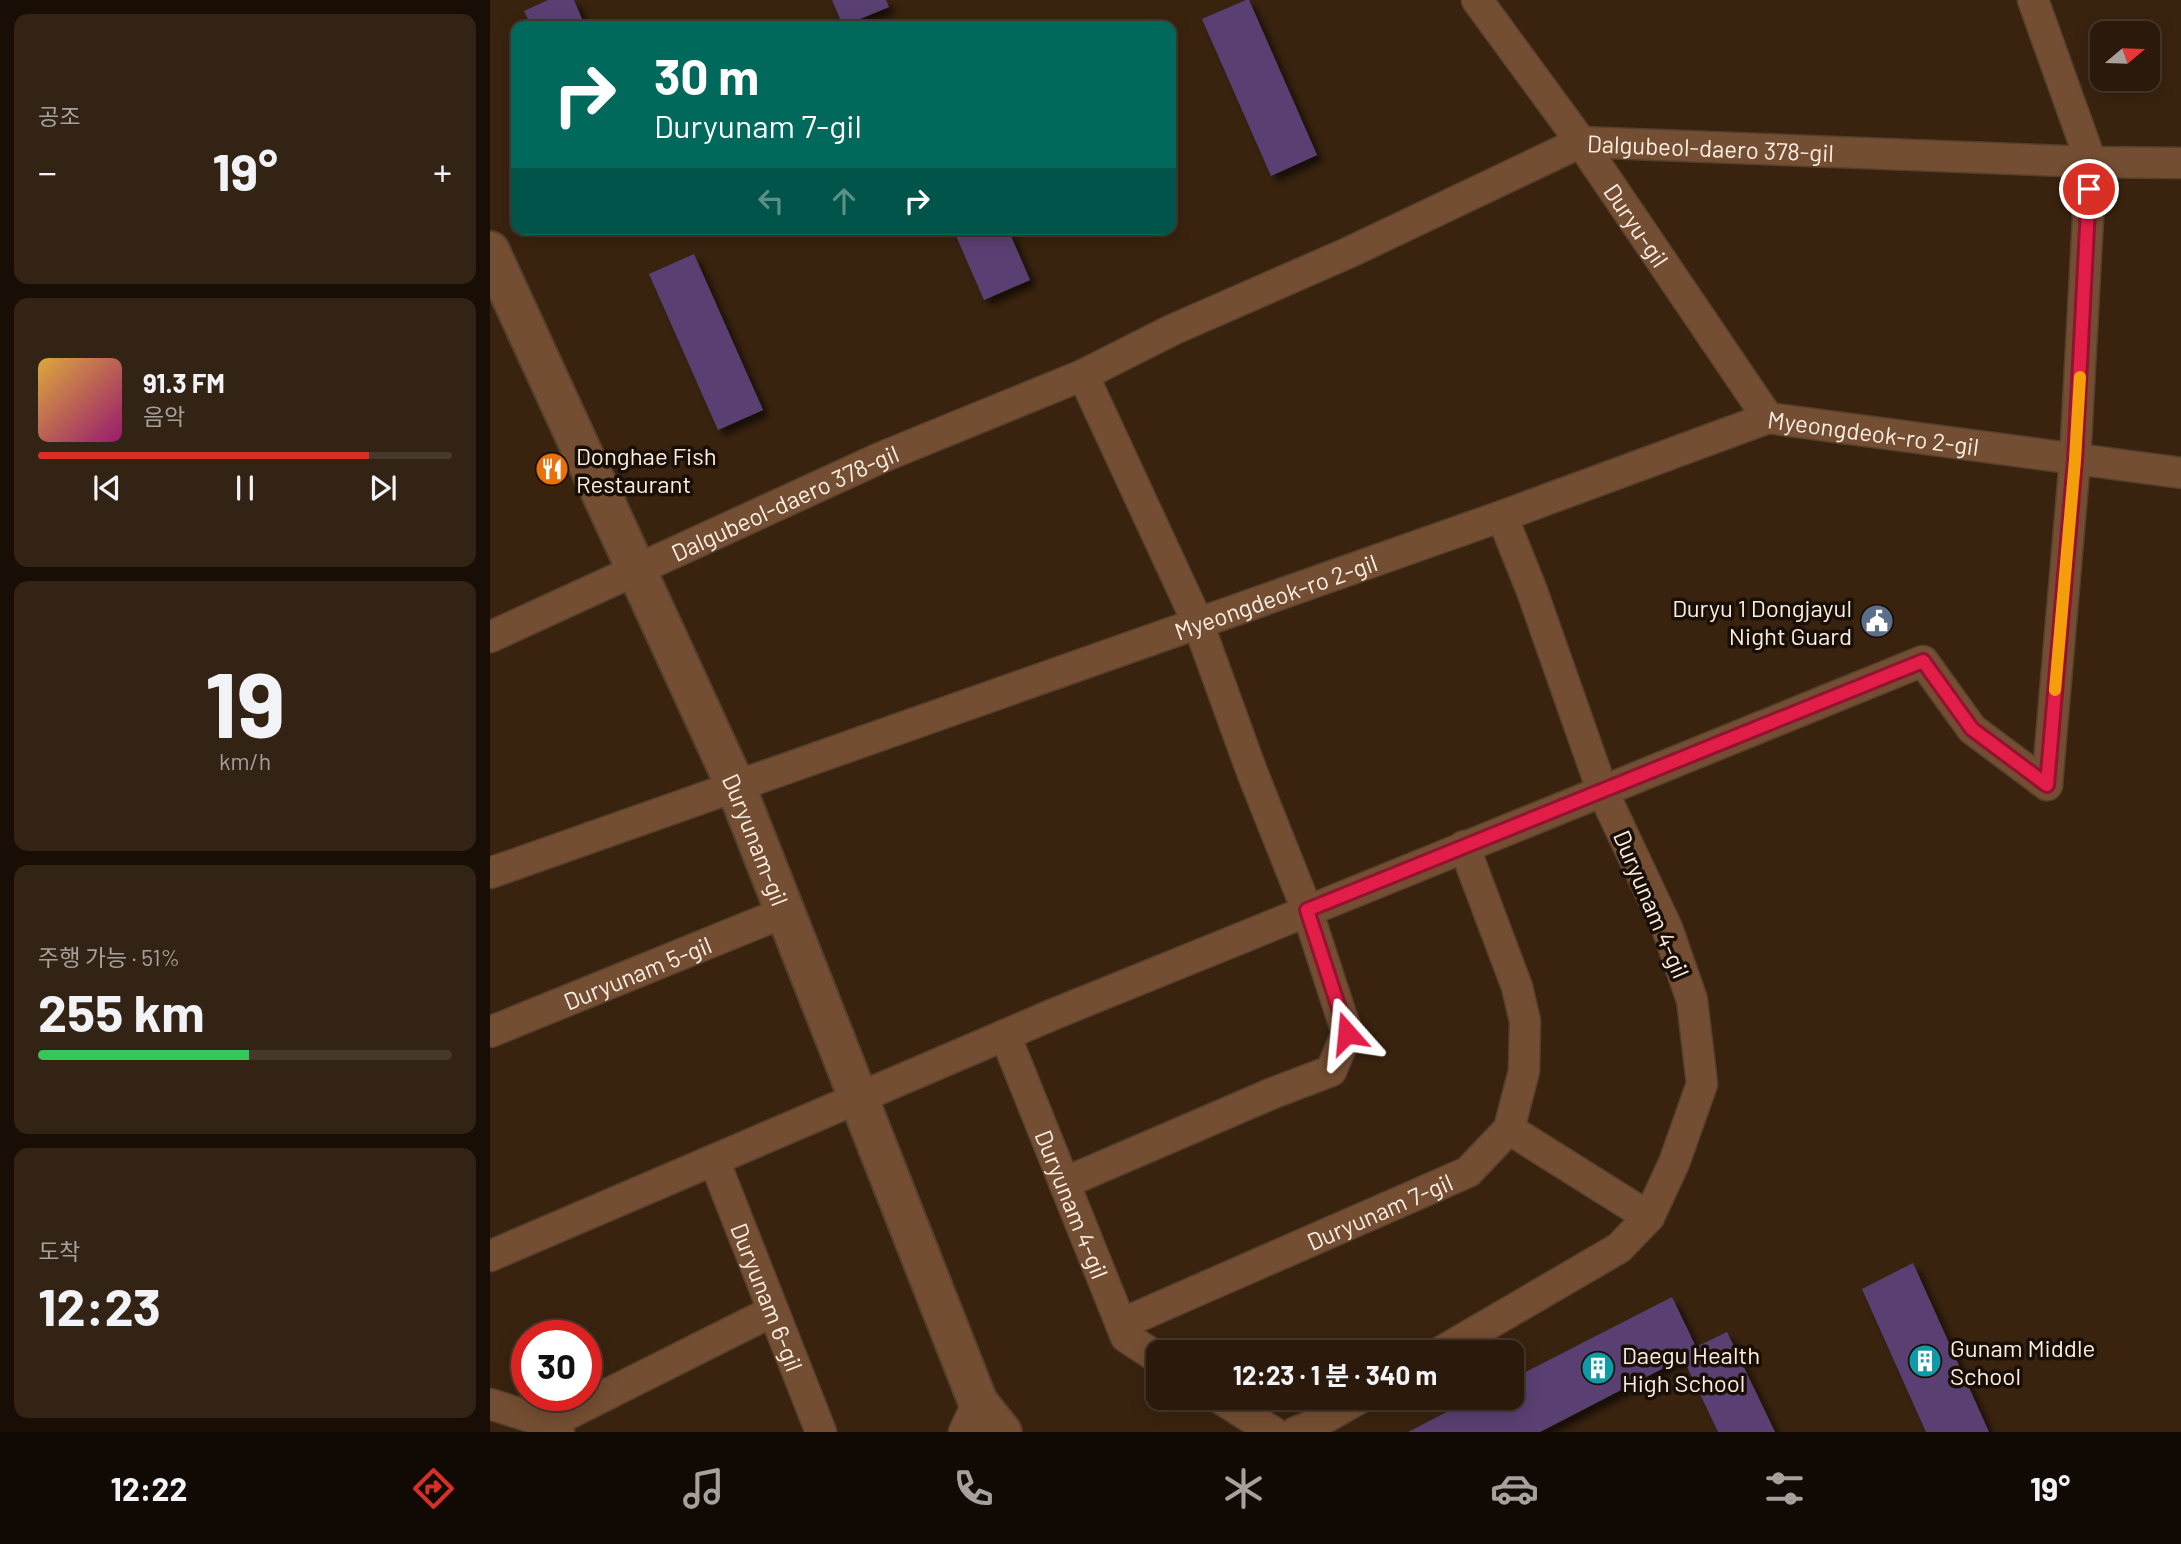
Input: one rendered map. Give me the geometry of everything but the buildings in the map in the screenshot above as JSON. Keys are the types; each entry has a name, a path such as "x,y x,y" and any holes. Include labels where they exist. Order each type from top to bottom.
{"street":[{"name":"Duryu-gil","path":"1477,0 1581,142 1768,418"},
{"path":"490,1256 1005,1035 1923,661 1972,729 2047,785 2075,460 2091,162 2033,0"},
{"name":"Dalgubeol-daero 378-gil","path":"490,637 880,458 1083,375 1172,330 1350,252 1581,142 2091,162 2181,163"},
{"name":"Duryunam-gil","path":"493,268 736,787 860,1098 971,1417 1002,1432"},
{"path":"1064,1183 1273,1093 1331,1071 1347,1033 1307,910 1252,772 1198,623 1083,375"},
{"name":"Myeongdeok-ro 2-gil","path":"490,873 1502,516 1768,418 2181,473"},
{"name":"Duryunam 4-gil","path":"1461,1340 1619,1248 1648,1217 1674,1163 1702,1084 1692,1000 1667,928 1602,790 1532,591 1502,516"},
{"name":"Duryunam 7-gil","path":"1121,1324 1468,1172 1509,1129 1524,1071 1525,1021 1517,987 1464,846"},
{"name":"Duryunam 5-gil","path":"490,1032 785,912"},
{"name":"Duryunam 4-gil","path":"1005,1035 1126,1338 1146,1350"},
{"path":"1509,1129 1648,1217"},
{"name":"Duryunam 6-gil","path":"714,1160 821,1432"},
{"path":"490,1404 554,1428 774,1311"},
{"path":"1239,1410 1273,1432"},
{"path":"1296,1432 1339,1410"}],"slow traffic":[{"path":"2055,690 2080,377"}],"place":[{"name":"Donghae Fish Restaurant","path":"552,469"},
{"name":"Duryu 1 Dongjayul Night Guard","path":"1877,621"},
{"name":"Gunam Middle School","path":"1925,1361"},
{"name":"Daegu Health High School","path":"1598,1368"}],"route":[{"path":"1347,1033 1307,910 1923,661 1972,729 2047,785 2075,460 2089,189"}]}
